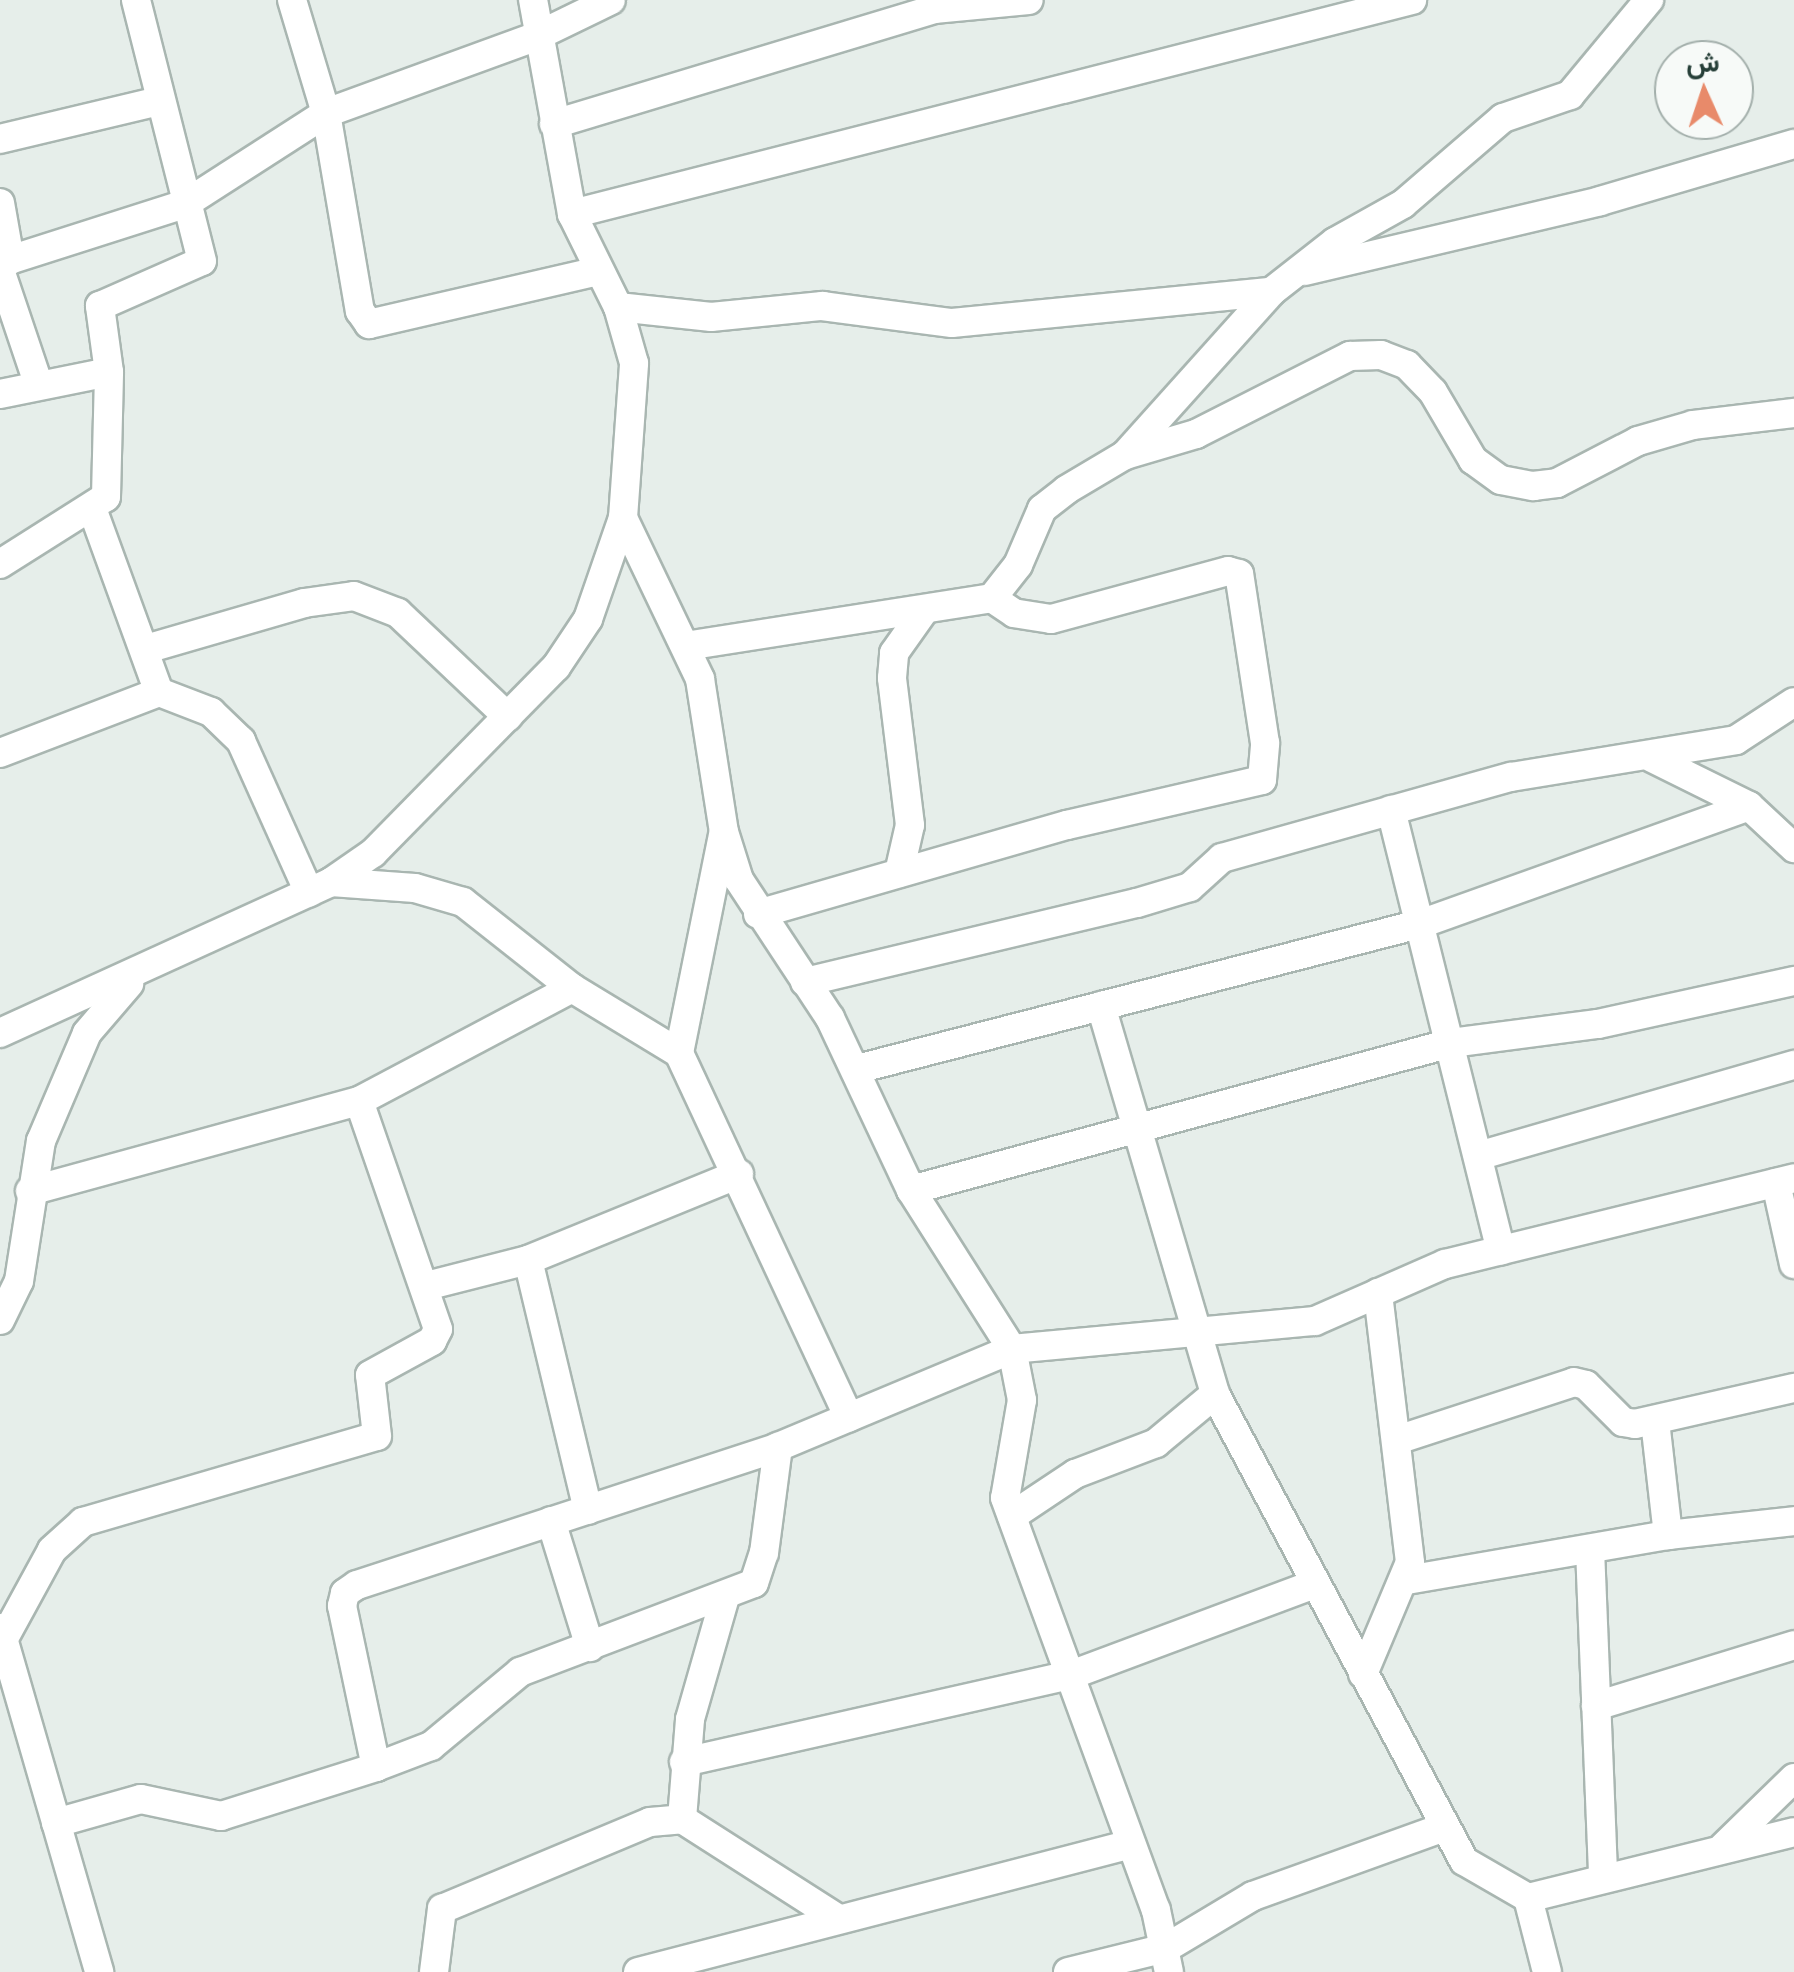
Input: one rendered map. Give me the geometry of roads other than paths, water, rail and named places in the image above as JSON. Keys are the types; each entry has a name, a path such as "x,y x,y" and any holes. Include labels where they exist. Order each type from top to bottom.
{"street":[{"path":"0,564 93,511 106,497 110,478 108,372 100,306 202,261 136,0"},
{"path":"292,0 326,112 360,310 369,324 599,271"},
{"path":"0,1033 142,972 320,887 373,853 556,668 588,619 622,518 634,363 618,307 572,214 537,36 534,0"},
{"path":"3,264 185,204 326,112 537,36 611,0"},
{"path":"554,124 934,9 1029,0"},
{"path":"572,214 1412,0"},
{"path":"686,646 992,598 1018,566 1042,509 1126,455 1271,292 1403,204 1503,118 1570,95 1649,0"},
{"path":"0,139 160,102"},
{"path":"1294,274 1600,201 1794,144"},
{"path":"0,203 3,264 38,383"},
{"path":"618,307 711,318 822,306 952,323 1271,292"},
{"path":"1126,455 1196,434 1350,356 1381,355 1408,365 1433,392 1473,460 1501,480 1533,486 1557,483 1638,441 1692,424 1794,413"},
{"path":"0,394 38,383 108,372"},
{"path":"93,511 159,692"},
{"path":"622,518 686,646 708,716 724,832 758,914 805,982 856,1069 911,1190 1012,1349 1022,1400 1004,1480 1012,1516 1132,1844 1167,1960"},
{"path":"758,914 1068,825 1262,780 1265,743 1240,574 1228,570 1051,619 1014,613 992,598"},
{"path":"146,649 304,603 354,596 398,614 508,717"},
{"path":"899,873 910,825 893,665 902,637 922,612"},
{"path":"0,752 159,692 232,728 320,887"},
{"path":"805,982 1137,903 1190,887 1222,858 1510,778 1652,758 1749,736 1794,702"},
{"path":"1652,758 1771,816 1794,848"},
{"path":"1390,810 1423,923 1501,1250"},
{"path":"856,1069 1423,923 1771,816"},
{"path":"679,1053 724,832"},
{"path":"320,887 415,888 463,902 572,988 679,1053 739,1174 849,1418"},
{"path":"0,1320 19,1281 30,1191 41,1141 88,1033 142,972"},
{"path":"911,1190 1142,1130 1451,1042 1598,1024 1794,981"},
{"path":"30,1191 359,1101 572,988"},
{"path":"1101,1006 1142,1130 1193,1333 1215,1394 1445,1827 1474,1872 1528,1898 1603,1874 1794,1832"},
{"path":"1478,1156 1794,1065"},
{"path":"100,1972 2,1634 52,1550 83,1522 377,1436 370,1375 438,1336 426,1286 359,1101"},
{"path":"426,1286 528,1260 739,1174"},
{"path":"376,1767 345,1592 778,1447 1012,1349 1315,1322 1411,1275 1785,1181 1794,1264"},
{"path":"528,1260 588,1510"},
{"path":"1363,1674 1407,1580 1410,1541 1378,1293"},
{"path":"1397,1440 1574,1382 1586,1385 1623,1422 1655,1421 1794,1388"},
{"path":"1012,1516 1075,1474 1156,1443 1215,1394"},
{"path":"1655,1421 1668,1535"},
{"path":"56,1823 141,1799 221,1816 376,1767 432,1746 520,1672 754,1583 761,1571 778,1447"},
{"path":"1407,1580 1668,1535 1794,1521"},
{"path":"552,1522 590,1647"},
{"path":"1590,1549 1603,1874"},
{"path":"684,1762 1070,1676 1315,1584"},
{"path":"682,1819 684,1762 725,1597"},
{"path":"1596,1706 1794,1645"},
{"path":"1722,1848 1794,1778"},
{"path":"434,1972 437,1925 455,1901 595,1840 682,1819 837,1918"},
{"path":"1068,1972 1167,1960 1253,1896 1445,1827"},
{"path":"638,1972 1132,1844"},
{"path":"1528,1898 1547,1972"}]}
